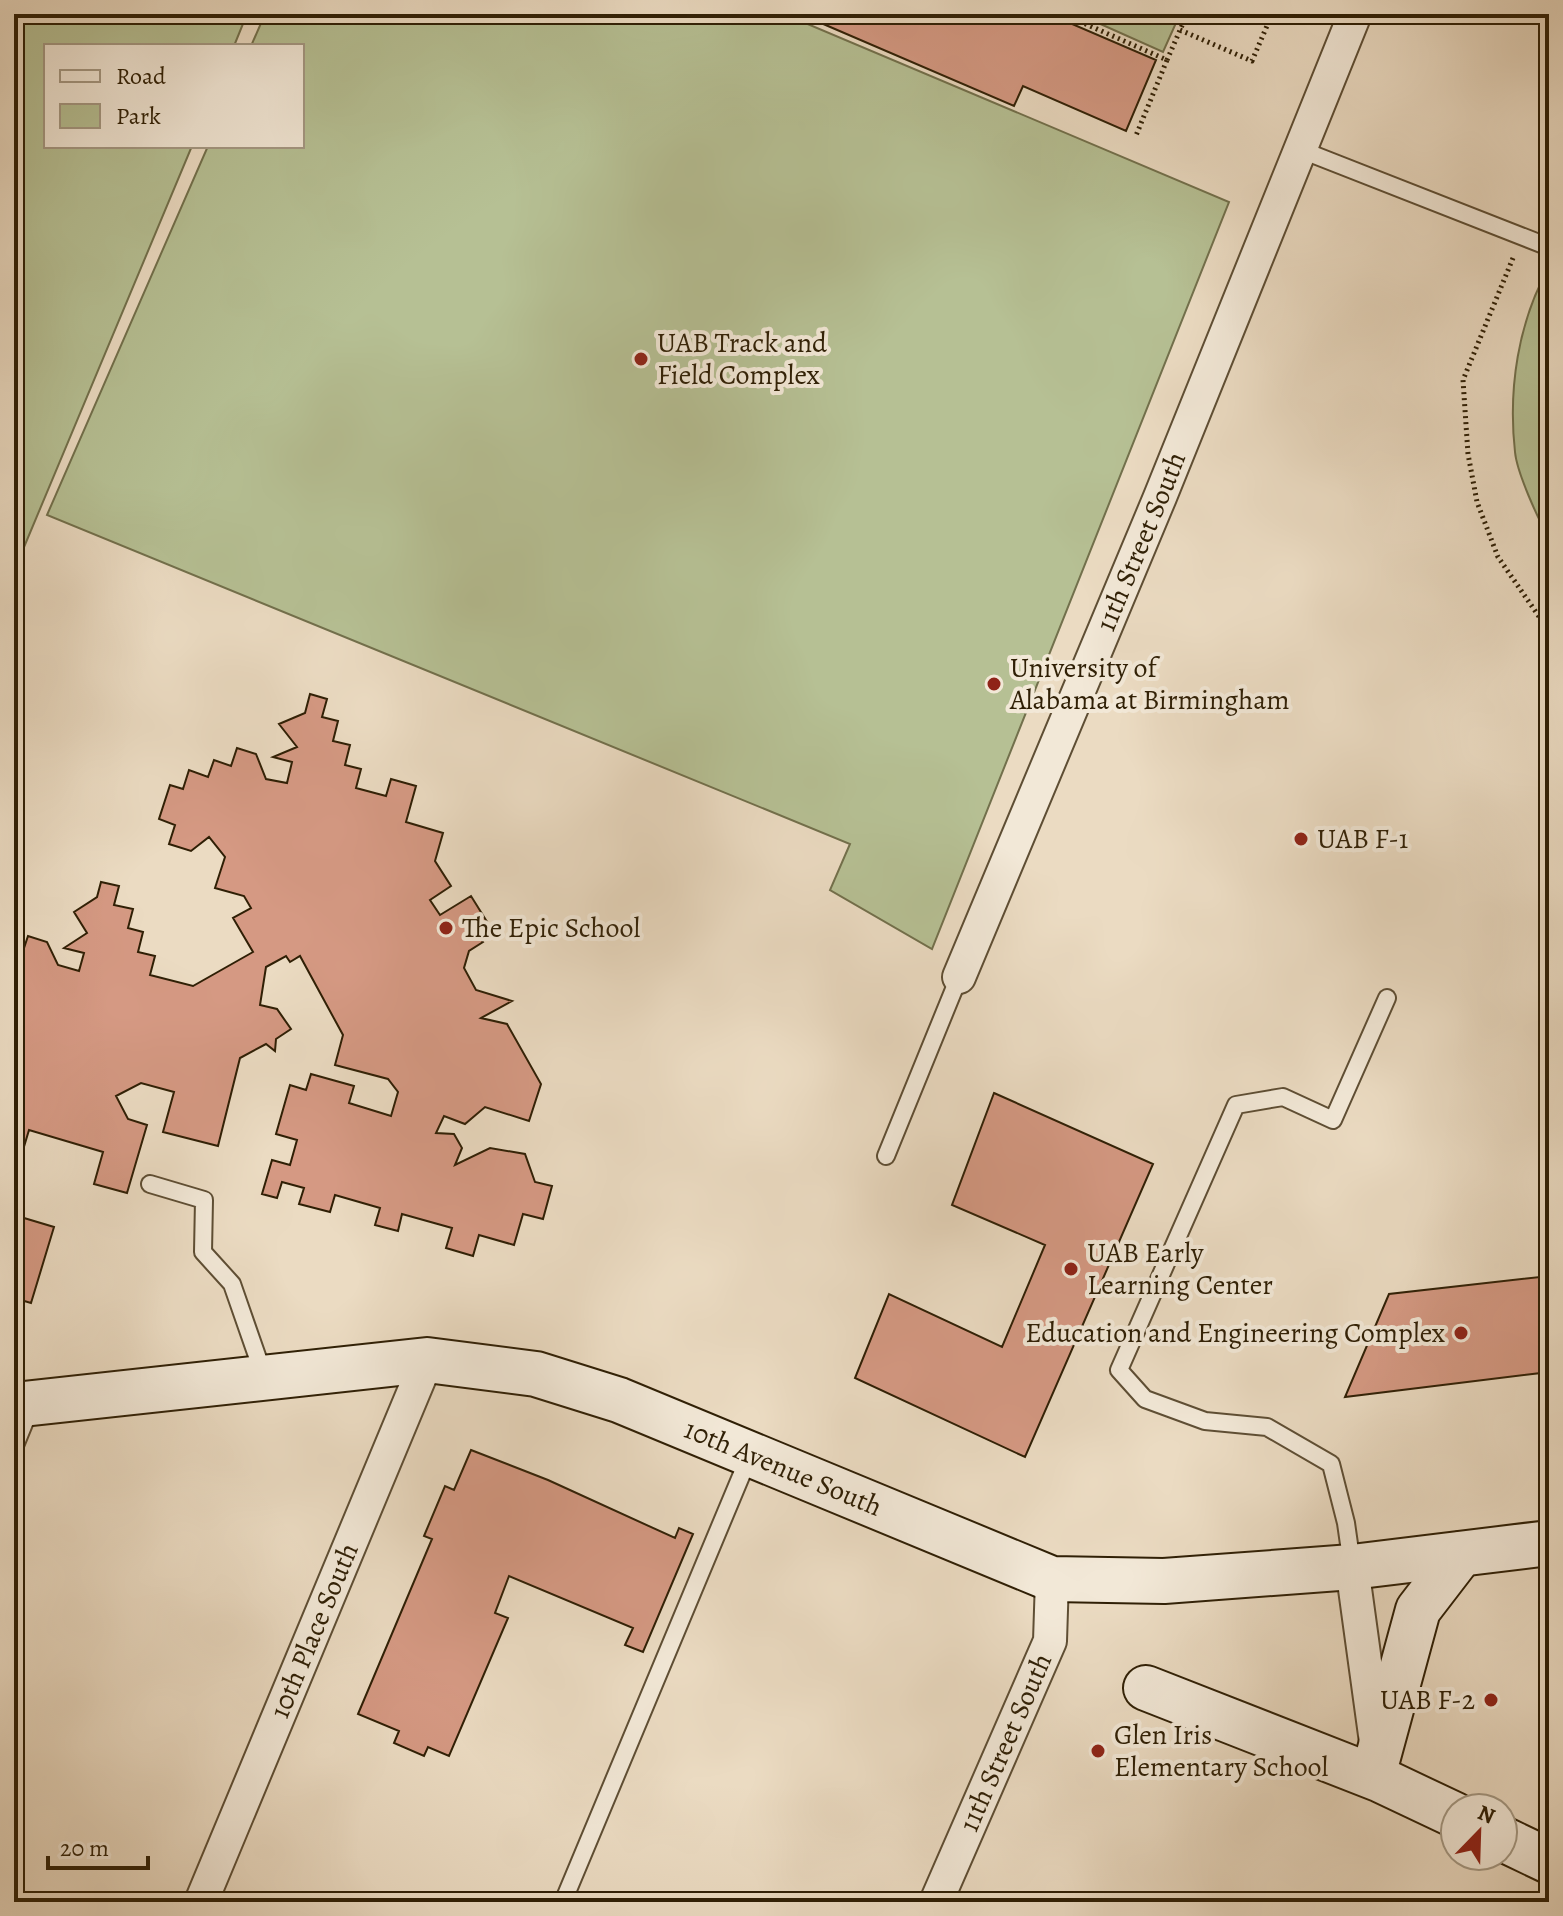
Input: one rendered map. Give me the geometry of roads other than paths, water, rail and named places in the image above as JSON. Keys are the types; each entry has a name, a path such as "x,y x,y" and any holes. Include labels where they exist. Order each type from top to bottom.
{"street":[{"name":"11th Street South","path":"959,977 1160,497 1355,14"},
{"name":"10th Avenue South","path":"24,1404 427,1360 536,1374 619,1400 1052,1579 1164,1581 1352,1567 1549,1543"},
{"name":"10th Place South","path":"201,1902 427,1360"},
{"path":"1380,1768 1418,1610 1461,1554"},
{"path":"1352,1567 1380,1768"},
{"name":"11th Street South","path":"936,1902 1050,1641 1052,1579"},
{"path":"1146,1688 1380,1768 1439,1805"},
{"path":"1519,1847 1549,1861"}],"lane":[{"path":"1299,149 1549,247"},
{"name":"11th Street South","path":"886,1156 959,977"},
{"path":"1352,1567 1346,1523 1331,1464 1267,1427 1205,1421 1145,1399 1119,1370 1236,1105 1283,1097 1333,1120 1387,998"},
{"path":"150,1184 204,1200 203,1252 232,1284 264,1377"},
{"path":"14,1448 24,1404"},
{"path":"563,1902 749,1456"}],"place":[{"name":"UAB Track and Field Complex","path":"641,359"},
{"name":"University of Alabama at Birmingham","path":"994,684"},
{"name":"UAB F-1","path":"1301,839"},
{"name":"The Epic School","path":"446,928"},
{"name":"UAB Early Learning Center","path":"1071,1269"},
{"name":"Education and Engineering Complex","path":"1461,1333"},
{"name":"UAB F-2","path":"1491,1700"},
{"name":"Glen Iris Elementary School","path":"1098,1751"}]}
